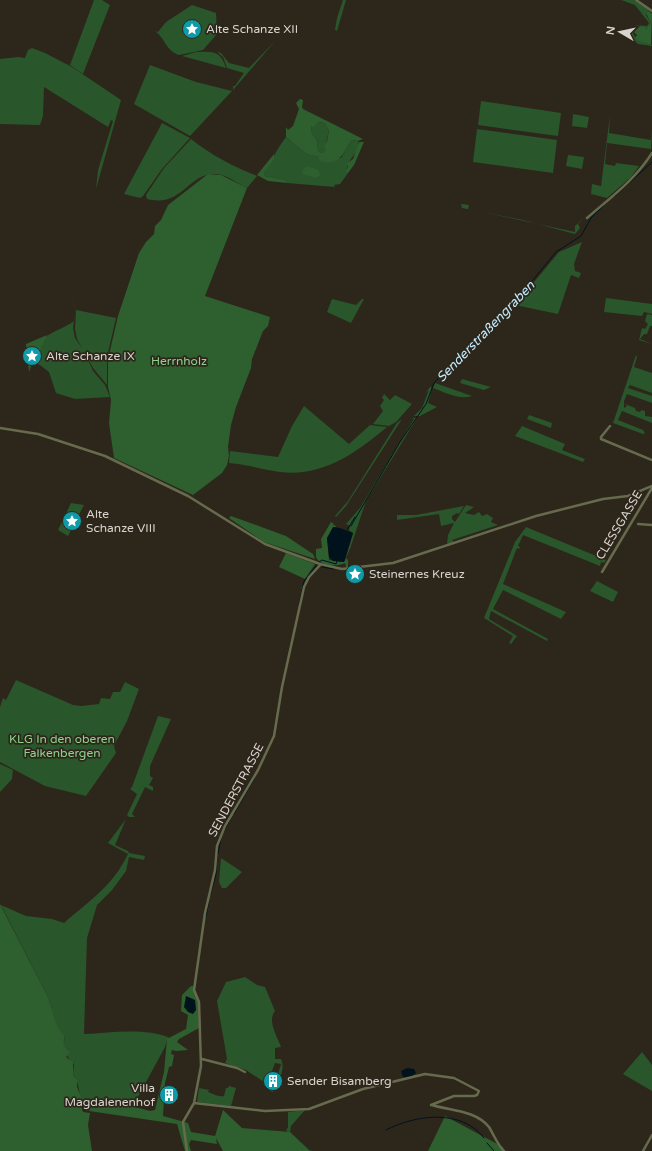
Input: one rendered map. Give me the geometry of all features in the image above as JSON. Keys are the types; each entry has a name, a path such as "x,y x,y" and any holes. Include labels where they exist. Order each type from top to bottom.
{"street":[{"path":"636,0 652,11"},
{"path":"587,218 631,180 642,168 652,153"},
{"path":"610,426 600,438 652,460"},
{"path":"0,428 44,436 105,456 188,496 266,544 319,563 342,569 393,562 536,516 603,499 628,496 652,487"},
{"name":"CLESSGASSE","path":"602,572 652,487"},
{"path":"638,524 652,525"},
{"name":"SENDERSTRASSE","path":"187,1151 183,1122 194,1103 202,1059 199,1002 194,990 205,913 215,870 217,846 225,826 255,776 274,736 282,687 304,587 319,563"},
{"path":"202,1059 237,1068 245,1072"},
{"path":"194,1103 265,1111 310,1109 364,1089 425,1074 454,1078 479,1090 477,1094 474,1096 454,1096 431,1105 462,1111 478,1118 488,1127 504,1151"},
{"path":"643,1151 652,1135"}],"green space":[{"path":"94,0 102,0 110,5 83,74 70,65"},
{"path":"343,0 346,0 337,31 335,30 337,18"},
{"path":"621,0 634,0 649,10 646,15 651,23 646,29 636,26 647,26 649,23 635,5"},
{"path":"192,5 216,13 217,34 203,50 179,55 171,51 155,31 158,32 166,22"},
{"path":"649,11 652,14 651,45 637,40 635,38 637,35 634,32 639,27 645,27 646,29 651,23 646,13"},
{"path":"636,27 633,33 634,36 652,46 638,44 630,40 632,31 630,30 633,30"},
{"path":"276,40 233,90 233,86 235,86 244,73 227,68 223,57 217,52 221,53 229,63 249,68"},
{"path":"32,48 72,67 121,100 96,189 98,170 113,121 111,120 108,127 44,87 43,116 40,125 0,124 0,59 18,57 25,58 28,50"},
{"path":"196,52 216,53 222,58 226,68 182,56"},
{"path":"150,65 196,82 232,91 190,136 134,104"},
{"path":"300,99 303,100 303,109 363,139 358,141 352,140 336,161 319,161 319,157 306,154 286,137 286,127 288,130 293,126 299,109 296,103","holes":["318,122 324,123 329,130 327,141 324,146 326,150 322,153 318,151 317,141 312,133 311,126 314,127"]},
{"path":"481,101 561,113 558,136 478,125"},
{"path":"573,114 589,117 587,128 572,126"},
{"path":"610,115 609,133 651,140 652,128 651,149 607,143 605,164 615,166 616,163 639,166 631,177 607,198 591,194 592,184 601,186"},
{"path":"318,122 324,123 329,130 326,143 327,150 322,153 318,151 317,141 312,133 311,125"},
{"path":"162,123 190,138 162,169 143,196 140,198 124,194"},
{"path":"477,129 557,140 553,173 473,162"},
{"path":"286,137 306,154 319,157 341,158 352,140 358,141 358,146 347,165 348,173 340,184 334,185 335,187 287,183 286,180 265,176 264,173"},
{"path":"191,139 223,160 257,176 247,188 224,176 216,174 206,175 198,178 177,195 169,199 147,199 146,195 164,168"},
{"path":"359,142 364,142 354,165 348,173 346,172 348,166 346,164 353,159"},
{"path":"274,154 274,159 264,173 265,176 286,180 287,183 268,181 257,175"},
{"path":"568,155 584,157 582,169 566,166"},
{"path":"308,166 318,170 321,175 316,178 302,174 303,169"},
{"name":"Herrnholz","path":"208,174 221,175 247,188 205,296 270,317 268,326 263,331 252,359 251,368 236,407 231,425 227,465 222,473 193,495 114,458 109,423 111,400 108,387 108,359 118,316 139,253 146,242 154,234 155,226 161,220 168,205"},
{"path":"461,204 469,205 468,209 478,211 462,208"},
{"path":"478,211 523,220 538,224"},
{"path":"584,218 578,224 580,228 575,234 538,224 575,232 575,226"},
{"path":"582,242 574,264 575,271 581,273 579,278 571,275 558,314 515,305 559,252"},
{"path":"606,298 652,304 652,314 644,312 642,316 604,312"},
{"path":"332,299 356,305 364,299 351,323 327,312"},
{"path":"76,310 116,318 107,357 107,385 93,368 77,339 75,329"},
{"path":"647,314 652,315 652,326 650,326 647,334 644,334 640,339 652,344 639,340 642,328 645,329 648,324 645,321"},
{"path":"74,321 73,328 75,338 84,351 93,371 105,385 110,397 75,399 56,393 49,372 40,365 39,354 40,346 43,340 53,332"},
{"name":"Alte Schanze IX","path":"47,335 38,354 40,365 35,362 32,363 29,372 26,344"},
{"path":"636,355 637,357 634,367 652,373 652,393 630,385 628,388 652,396 652,403 627,394 624,401 624,408 627,406 625,404 635,408 636,411 645,411 645,416 652,417 652,423 622,411 618,420 643,430 645,433 643,434 613,423"},
{"path":"462,379 491,387 484,390 460,383"},
{"path":"435,383 472,396 457,397 448,394 433,388"},
{"path":"430,387 432,388 428,403 437,407 420,416 414,416 422,408 429,390 425,394"},
{"path":"384,394 390,400 395,395 412,404 396,422 389,426 373,424 383,411 380,406 384,400 382,398"},
{"path":"304,406 349,444 370,425 387,427 351,454 325,467 310,471 296,473 280,472 229,463 230,451 278,457 292,426"},
{"path":"529,415 552,423 551,428 527,419"},
{"path":"412,418 417,418 366,501 351,546 350,544 353,533 349,530 350,526 346,524 360,508 414,419"},
{"path":"402,419 346,506 336,517 335,516 348,501 397,423"},
{"path":"522,426 565,444 562,450 585,459 583,462 515,436"},
{"path":"71,503 84,505 68,536 58,530"},
{"path":"466,505 474,507 465,513 474,515 479,512 482,516 487,514 493,518 491,522 498,525 452,540 454,542 447,544 448,535 454,523 441,526 439,514 397,520 397,515 416,515 464,506 459,514 457,513 452,516 452,519 455,522"},
{"path":"231,516 286,536 313,554 315,559 264,542 229,518"},
{"path":"331,522 334,524 333,526 335,525 336,527 333,528 327,538 329,560 345,561 350,544 351,546 346,558 348,560 348,567 346,567 345,563 333,565 325,564 316,557 316,549 322,548 321,539"},
{"path":"526,527 606,560 604,563 601,562 600,566 523,535 518,546 520,547 519,549 517,548 503,584 566,612 561,619 503,590 493,609 548,639 547,641 491,611 489,619 517,636 511,644 509,643 513,636 484,618 515,542"},
{"path":"286,553 315,564 305,579 279,567"},
{"path":"597,581 618,592 613,602 590,591"},
{"name":"KLG In den oberen Falkenbergen","path":"16,680 73,705 81,706 99,704 101,698 110,699 113,692 120,692 125,682 139,689 127,721 114,746 116,753 86,796 45,786 0,762 0,707 3,698 6,700"},
{"path":"158,716 171,719 150,766 150,776 153,778 149,785 153,787 153,791 145,787 132,814 135,817 129,817 127,815 137,794 130,789"},
{"path":"0,764 13,770 12,779 0,792"},
{"path":"126,819 115,845 128,851 129,853 145,856 144,860 129,857 126,871 112,890 97,905 87,938 84,1034 138,1032 170,1038 167,1040 165,1047 133,1106 96,1107 86,1111 83,1107 76,1078 73,1075 74,1064 65,1052 65,1036 58,1029 48,997 1,905 26,916 52,919 64,923 108,884 122,865 128,854 108,843"},
{"path":"221,858 242,872 226,888 222,888 219,882"},
{"path":"0,904 48,997 58,1028 65,1036 64,1045 70,1052 66,1057 73,1062 73,1075 77,1080 77,1087 82,1099 80,1102 83,1112 90,1113 88,1125 92,1151 0,1151"},
{"path":"245,977 257,985 265,987 275,1011 272,1024 281,1047 275,1048 275,1059 281,1059 283,1067 281,1076 273,1092 270,1091 277,1078 281,1064 275,1063 267,1084 246,1070 225,1063 227,1059 217,1001 226,982"},
{"path":"191,986 193,986 198,1002 199,1028 179,1039 177,1042 188,1050 172,1050 171,1054 174,1055 172,1066 169,1067 165,1083 163,1116 188,1123 191,1132 215,1136 223,1110 242,1128 290,1132 309,1150 312,1151 223,1151 216,1138 217,1144 191,1140 189,1144 191,1151 185,1151 177,1124 89,1111 90,1108 102,1107 109,1103 116,1107 128,1105 150,1111 155,1110 164,1072 167,1039 186,1029 188,1015 181,1011 182,995"},
{"path":"642,1052 652,1065 652,1091 623,1074"},
{"path":"229,1086 236,1088 231,1106 197,1102 199,1088 209,1090 208,1092 217,1096 224,1096 226,1088"},
{"path":"305,1110 291,1126 290,1132 286,1131 288,1127 288,1112"},
{"path":"445,1116 503,1147 504,1151 428,1151"}],"water":[{"path":"333,527 353,533 344,562 333,561 329,557 327,538"},
{"path":"186,996 195,1000 196,1010 193,1014 188,1012 184,1007"},
{"path":"407,1068 414,1069 416,1073 409,1078 403,1077 401,1071"}],"waterway":[{"name":"Senderstraßengraben","path":"615,196 652,162"},
{"name":"Senderstraßengraben","path":"351,526 400,442 426,404 434,383 450,365 511,307 556,252 581,236 591,218 606,203"},
{"name":"Senderstraßengraben","path":"347,530 355,517"},
{"name":"Senderstraßengraben","path":"319,562 322,560 336,564 337,561"},
{"name":"Senderstraßengraben","path":"299,604 304,581 317,565"},
{"path":"322,567 334,569"},
{"name":"Senderstraßengraben","path":"234,814 254,779"},
{"name":"Senderstraßengraben","path":"224,831 231,818"},
{"name":"Senderstraßengraben","path":"218,854 221,838"},
{"name":"Senderstraßengraben","path":"210,896 216,874 217,856"},
{"name":"Senderstraßengraben","path":"206,916 209,901"},
{"path":"386,1130 410,1121 424,1118 451,1118 474,1128 484,1138"},
{"path":"487,1143 494,1151"}],"place":[{"name":"Alte Schanze XII","path":"192,29"},
{"name":"Alte Schanze IX","path":"32,356"},
{"name":"Alte Schanze VIII","path":"72,521"},
{"name":"Steinernes Kreuz","path":"355,574"},
{"name":"Sender Bisamberg","path":"273,1081"},
{"name":"Villa Magdalenenhof","path":"169,1095"}]}
